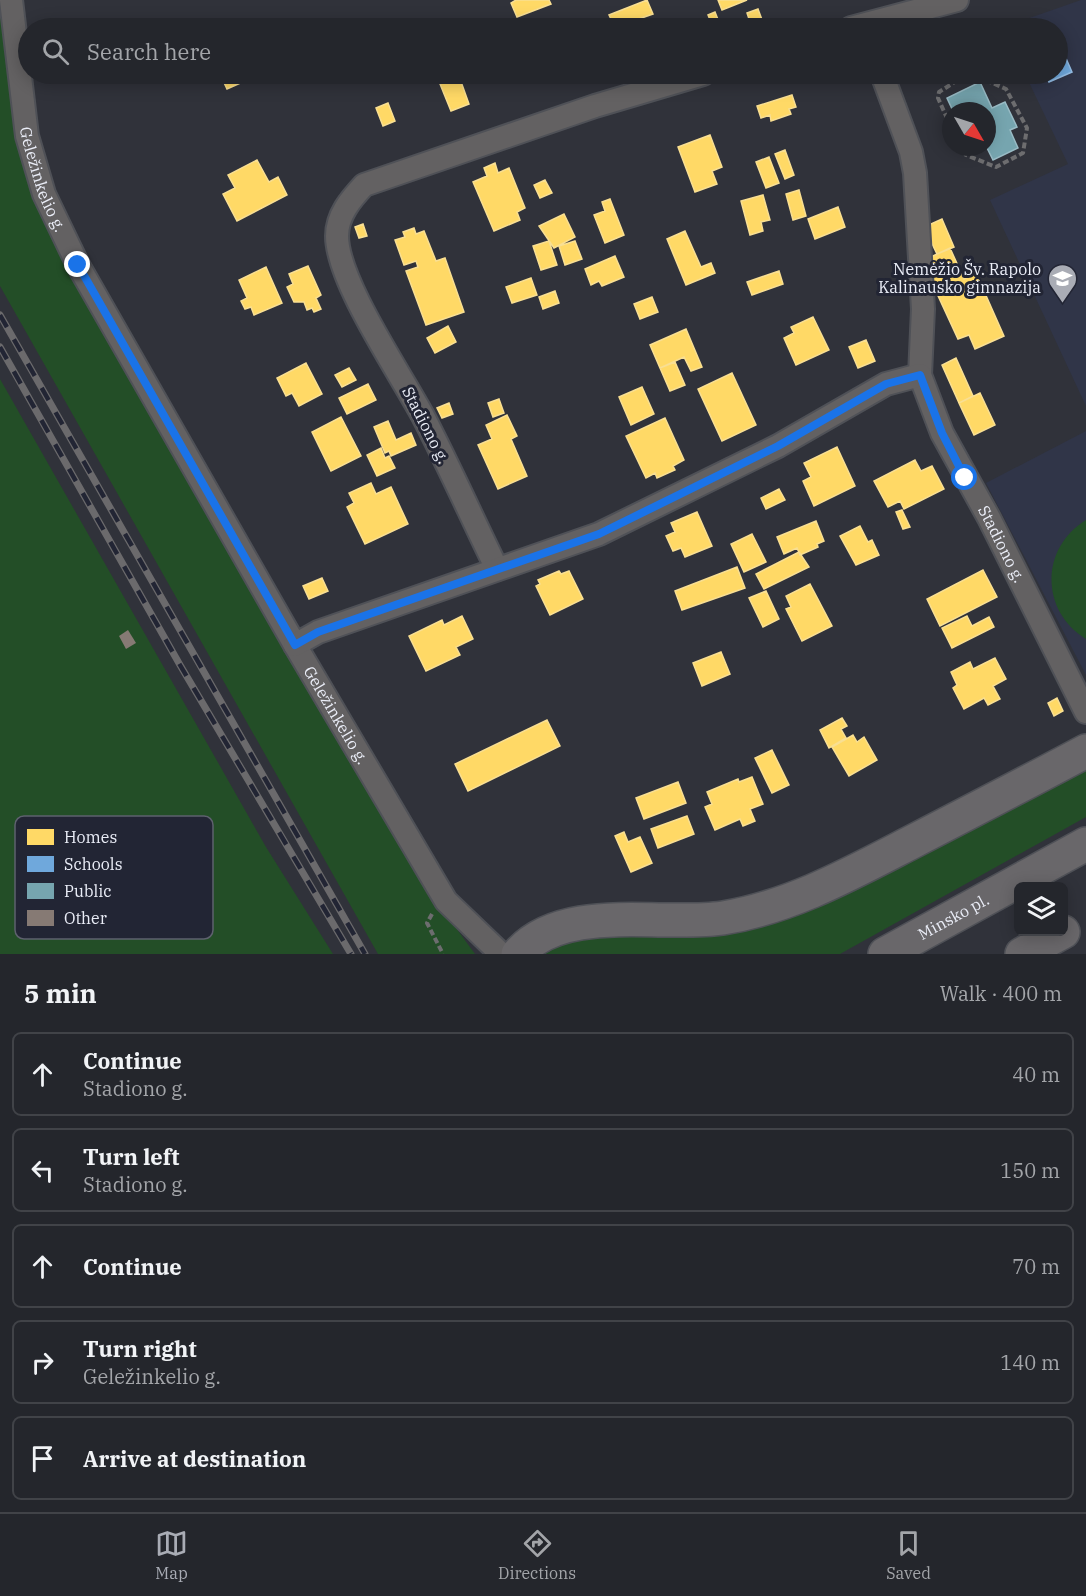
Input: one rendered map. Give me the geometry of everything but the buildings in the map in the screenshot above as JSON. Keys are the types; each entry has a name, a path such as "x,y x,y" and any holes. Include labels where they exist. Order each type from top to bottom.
{"highway":[{"path":"518,954 541,935 567,926 590,922 720,918 788,902 872,863 1086,752"},
{"name":"Minsko pl.","path":"885,954 1086,844"},
{"path":"1068,928 1086,919"},
{"path":"1022,954 1054,936"}],"street":[{"name":"Geležinkelio g.","path":"11,0 18,60"},
{"path":"892,18 957,0"},
{"name":"Geležinkelio g.","path":"21,84 27,136 44,194 78,265 295,645 446,901 501,954"},
{"name":"Stadiono g.","path":"497,568 424,417 364,312 342,265 337,235 345,205 364,185 595,106 669,84"},
{"name":"Stadiono g.","path":"886,84 911,152 915,173 923,309 920,375 942,433 994,527 1086,712"},
{"path":"295,645 318,632 599,534 778,446 886,384 920,375"}],"path":[{"path":"942,107 938,98 942,88 950,84"},
{"path":"968,156 996,167 1023,153 1026,128 1006,89 995,84"},
{"path":"443,954 427,923 446,901"}],"shaded area":[{"name":"Nemėžio Šv. Rapolo Kalinausko gimnazija","path":"1086,0 1086,406 990,200 1068,164 1030,84 1068,84 1068,18 1030,18"},
{"path":"1086,431 1086,675 986,483"}],"green space":[{"path":"0,0 3,0 28,159 432,895 475,954 378,954 0,286"},
{"path":"0,379 266,847 333,954 0,954"},
{"path":"1086,520 1086,639 1071,627 1060,613 1054,596 1052,580 1054,563 1060,546 1071,532"},
{"path":"1086,763 1086,817 840,954 537,954 576,937 721,930"}],"railway":[{"path":"0,315 365,954"},
{"path":"0,347 180,665 351,954"}],"place":[{"name":"Nemėžio Šv. Rapolo Kalinausko gimnazija","path":"1062,304"}],"route":[{"path":"78,265 295,645 318,632 599,534 778,446 886,384 920,375 942,433 965,478"}]}
